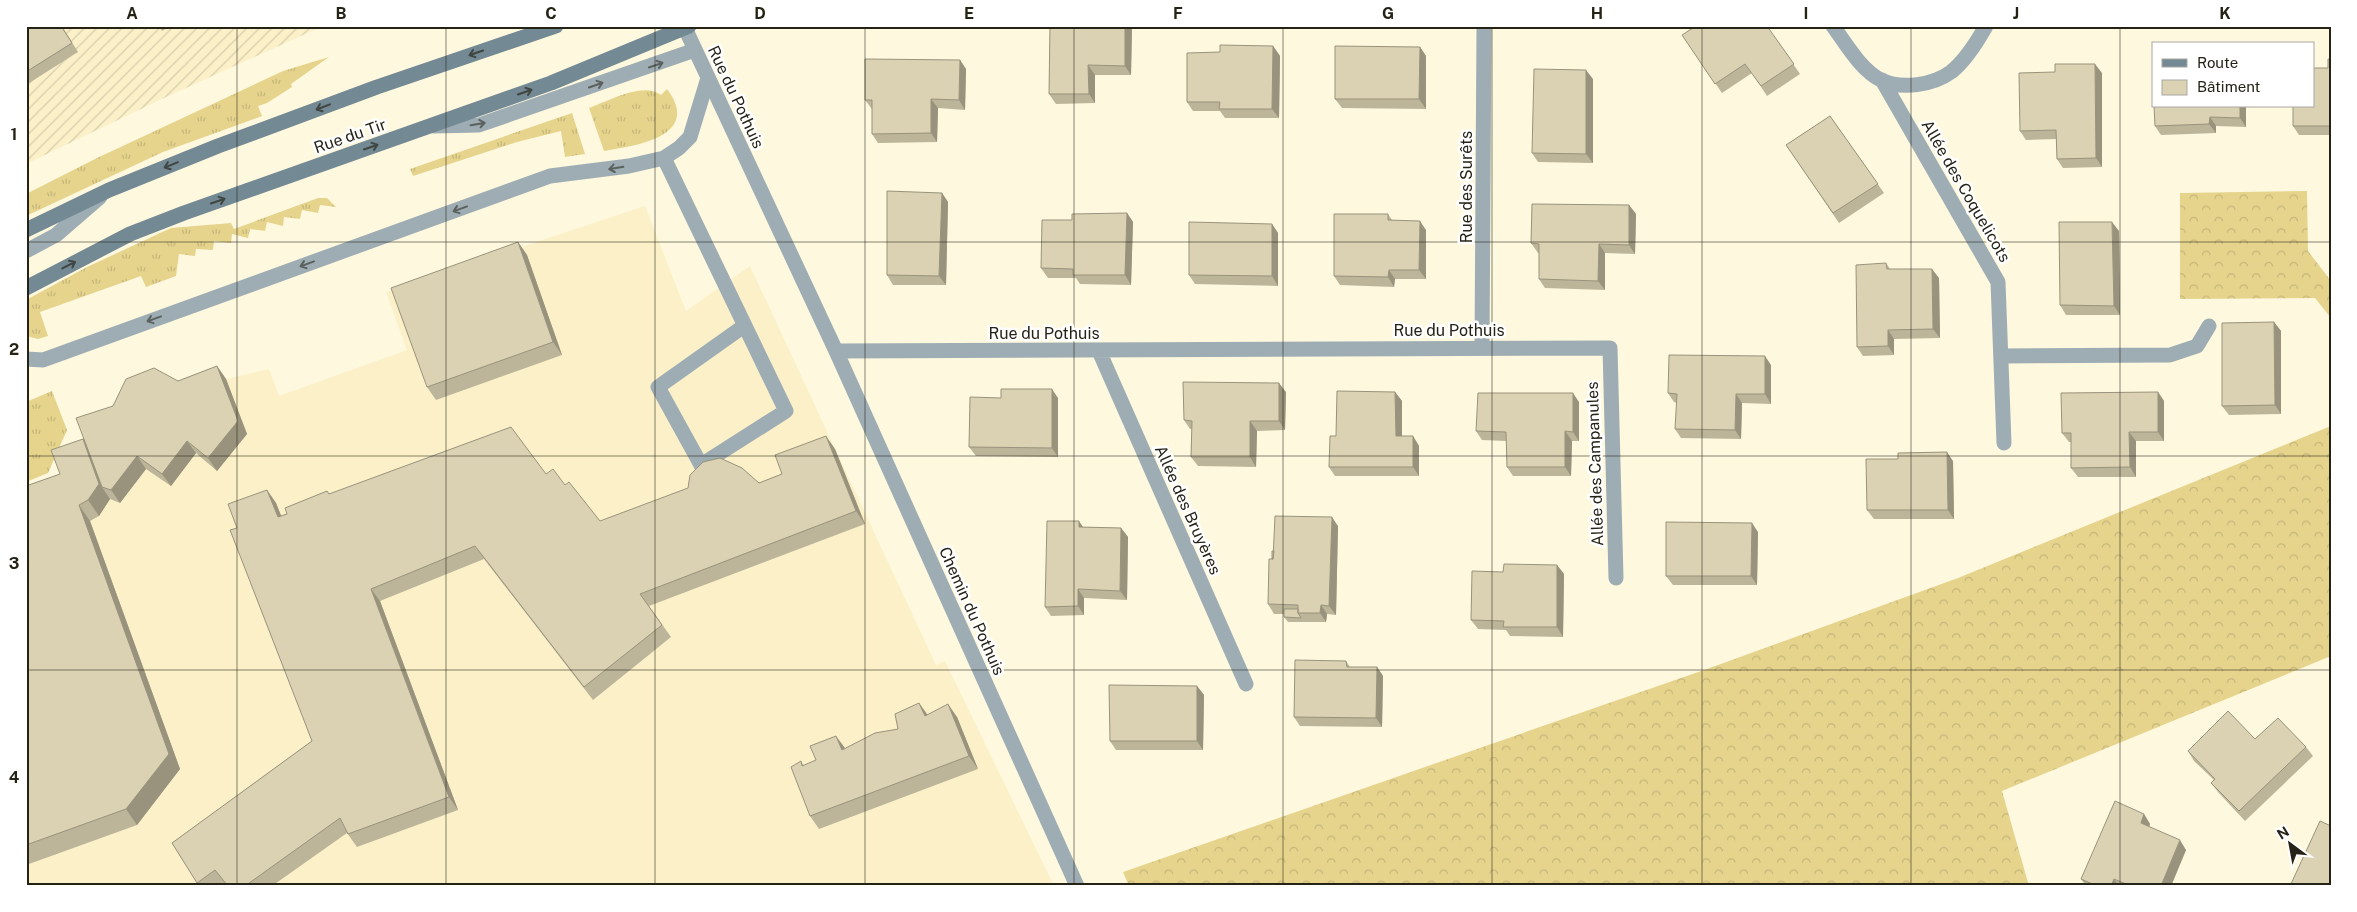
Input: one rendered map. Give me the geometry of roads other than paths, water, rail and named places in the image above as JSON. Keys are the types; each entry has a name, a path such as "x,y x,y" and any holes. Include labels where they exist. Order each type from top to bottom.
{"main road":[{"path":"26,230 109,190 377,87 556,26"},
{"name":"Rue du Tir","path":"26,288 130,234 584,70 686,27"}],"street":[{"name":"Rue des Surêts","path":"1482,347 1484,26"},
{"path":"1833,26 1866,68 1882,80 1910,86 1930,82 1951,72 1975,44 1986,26"},
{"name":"Rue du Pothuis","path":"686,27 708,78 836,350 1099,351 1482,347 1610,348"},
{"path":"430,126 478,125 695,50"},
{"path":"26,360 43,360 550,176 621,167 664,158 679,148 690,137 708,78"},
{"name":"Allée des Coquelicots","path":"1882,80 1998,282 2004,443"},
{"path":"664,158 786,411 701,465 658,387 744,326"},
{"path":"26,251 56,235 109,190"},
{"path":"2001,356 2170,355 2197,346 2209,326"},
{"name":"Allée des Campanules","path":"1610,348 1616,578"},
{"name":"Chemin du Pothuis","path":"836,350 1077,886"},
{"name":"Allée des Bruyères","path":"1099,351 1246,684"}]}
